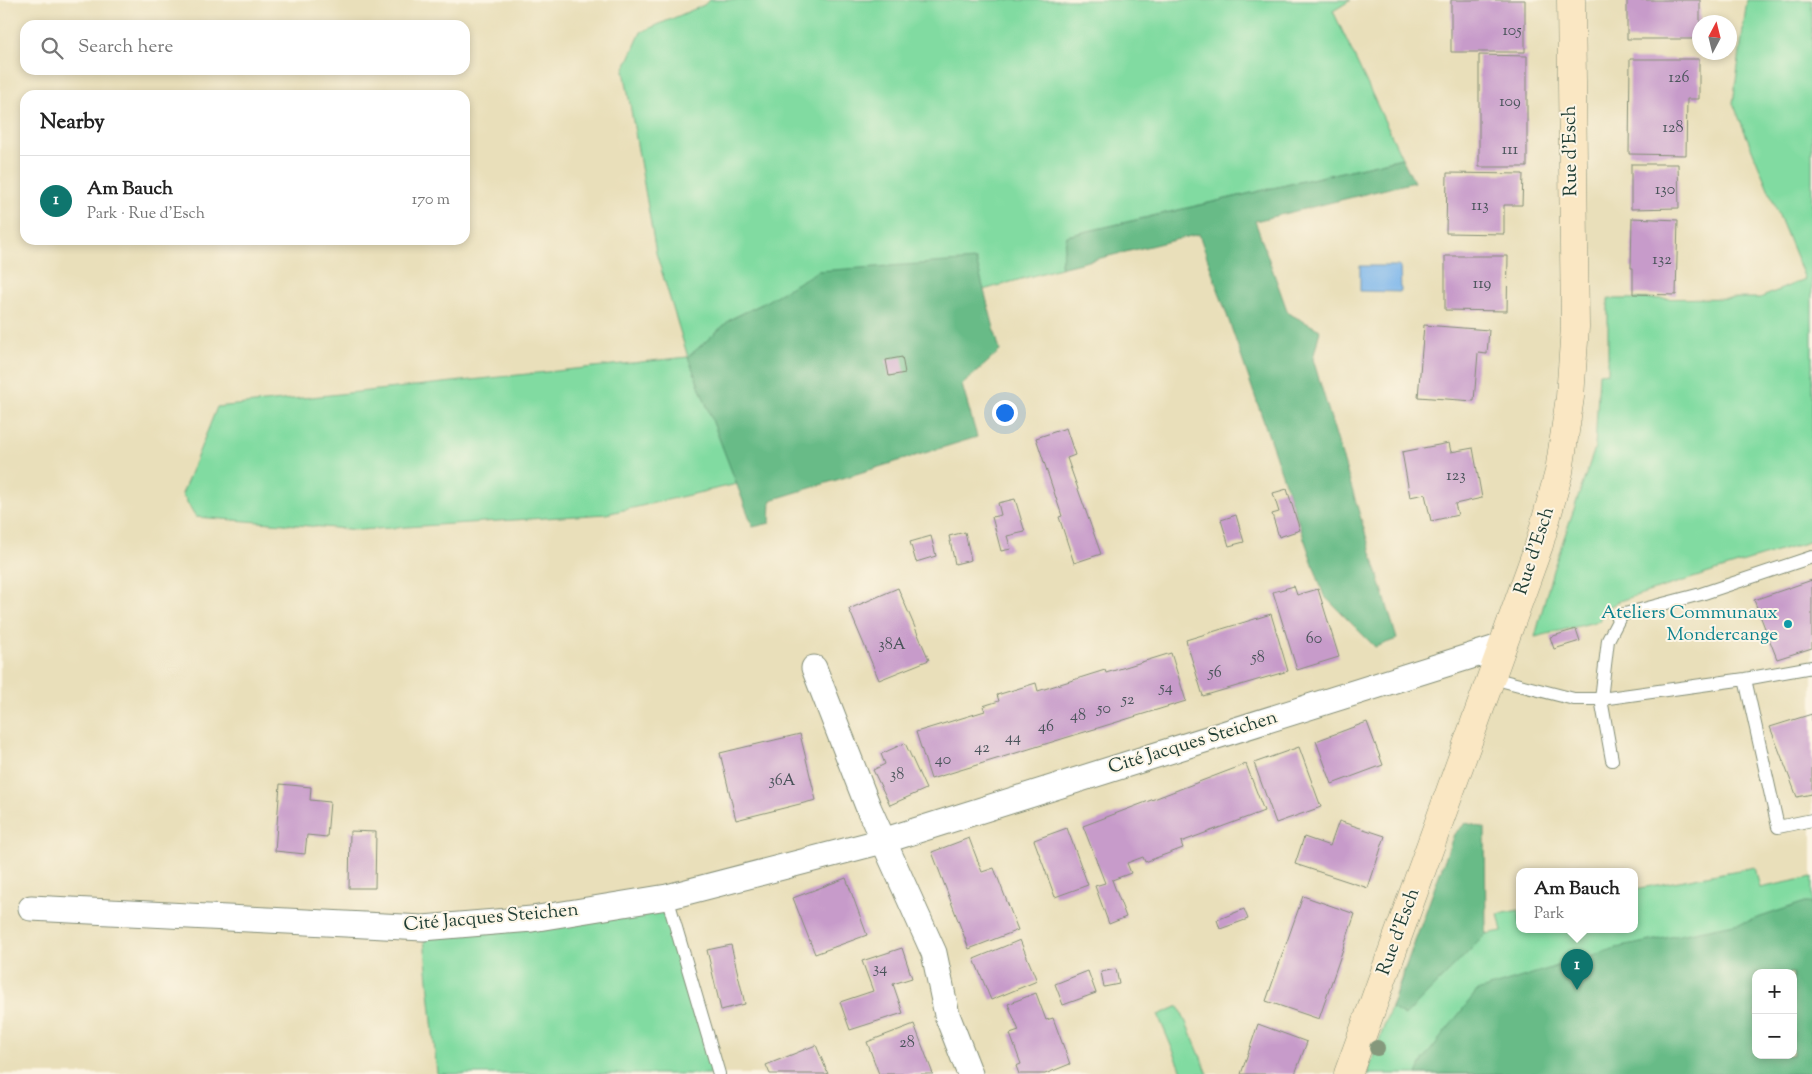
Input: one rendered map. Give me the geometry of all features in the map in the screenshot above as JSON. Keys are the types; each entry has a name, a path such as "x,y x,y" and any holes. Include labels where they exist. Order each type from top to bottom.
{"main road":[{"name":"Rue d'Esch","path":"1348,1074 1539,545 1559,472 1570,397 1575,327 1571,0"}],"street":[{"name":"Cité Jacques Steichen","path":"31,908 423,928 532,919 667,898 883,840 1503,646"},
{"path":"814,668 883,840 934,953 947,1015 970,1074"}],"lane":[{"path":"1612,760 1601,699 1608,640 1621,615 1702,594 1812,557"},
{"path":"1492,678 1574,699 1601,699 1745,679 1812,667"},
{"path":"1745,679 1778,826 1812,820"},
{"path":"667,898 719,1074"}],"green space":[{"path":"709,0 1351,0 1333,11 1402,158 1067,236 1060,268 983,290 976,260 762,304 731,319 689,357 737,484 606,514 360,530 196,517 182,494 217,407 688,357 656,253 624,70 641,32 704,5"},
{"path":"1747,0 1812,0 1812,541 1619,601 1604,610 1599,621 1535,637 1553,570 1595,448 1599,373 1608,372 1608,299 1760,298 1805,279 1733,103"},
{"path":"1402,158 1414,182 1255,221 1288,313 1320,330 1313,359 1397,639 1375,647 1324,596 1199,234 1060,268 1067,236"},
{"path":"976,260 1000,351 962,385 977,437 771,500 770,523 753,527 688,357 731,319 762,304 818,271"},
{"path":"1466,823 1485,828 1486,934 1405,1016 1391,1008 1454,834"},
{"path":"1755,867 1760,888 1812,877 1812,1074 1367,1074 1417,935 1486,934 1502,931 1498,914 1516,911 1516,933 1638,933 1638,888"},
{"path":"667,897 719,1074 437,1074 423,928"},
{"path":"1802,903 1812,903 1812,1074 1417,1074 1423,1060 1477,991 1616,948 1749,921"},
{"path":"1179,1006 1208,1074 1183,1074 1158,1015"}],"water":[{"path":"1360,266 1400,266 1401,292 1360,291"}],"building":[{"path":"1451,0 1525,0 1525,52 1451,52"},
{"path":"1627,0 1700,0 1700,15 1692,15 1692,39 1627,39"},
{"path":"1479,55 1527,56 1527,167 1479,167"},
{"path":"1630,59 1699,60 1699,99 1687,99 1686,155 1629,154"},
{"path":"1631,164 1678,164 1679,208 1631,209"},
{"path":"1447,173 1523,174 1522,205 1504,205 1504,234 1446,233"},
{"path":"1632,218 1678,220 1676,295 1633,294 1633,268 1631,268"},
{"path":"1445,256 1508,256 1507,311 1445,310"},
{"path":"1424,325 1489,330 1487,354 1478,353 1474,401 1418,397"},
{"path":"902,357 905,373 889,376 886,360"},
{"path":"1066,428 1075,455 1067,458 1101,554 1074,563 1059,517 1062,516 1036,438"},
{"path":"1449,443 1451,452 1473,448 1482,498 1455,504 1458,515 1431,521 1425,494 1410,497 1402,452"},
{"path":"1287,489 1300,530 1279,537 1272,514 1279,512 1273,493"},
{"path":"1015,499 1025,532 1007,536 1011,549 1001,551 992,517 1001,515 998,503"},
{"path":"1236,515 1244,542 1229,546 1221,520"},
{"path":"965,532 971,560 955,564 949,536"},
{"path":"931,536 936,556 916,562 910,542"},
{"name":"Ateliers Communaux Mondercange","path":"1812,580 1812,648 1777,659 1754,600"},
{"path":"1294,586 1297,595 1318,589 1339,657 1297,670 1273,592"},
{"path":"898,588 929,660 879,680 849,609"},
{"path":"1271,614 1288,671 1203,696 1186,640"},
{"path":"1576,629 1580,641 1554,649 1550,637"},
{"path":"1171,653 1186,701 931,779 916,732 985,711 983,706 999,701 997,695 1036,683 1038,691 1105,670 1106,673"},
{"path":"1812,714 1812,794 1797,797 1770,727"},
{"path":"1367,722 1383,765 1332,784 1316,741"},
{"path":"800,734 816,800 736,820 720,753"},
{"path":"905,743 926,789 890,805 873,770 885,764 881,754"},
{"path":"1299,747 1321,807 1276,823 1254,763"},
{"path":"1246,764 1264,811 1181,842 1183,848 1145,862 1143,857 1127,863 1131,873 1112,880 1126,917 1109,924 1095,886 1105,883 1083,826"},
{"path":"280,784 311,787 310,800 330,802 327,837 307,835 305,854 275,851"},
{"path":"1339,821 1385,836 1368,888 1295,864 1304,837 1330,846"},
{"path":"1067,828 1088,885 1055,897 1034,840"},
{"path":"350,831 376,832 375,888 349,888"},
{"path":"969,838 982,872 994,868 1018,930 969,949 932,852"},
{"path":"846,878 867,935 815,954 793,898"},
{"path":"1303,896 1355,914 1319,1019 1266,1001"},
{"path":"1244,909 1248,919 1220,929 1217,920"},
{"path":"1020,940 1037,981 991,1000 974,959"},
{"path":"731,945 745,1004 721,1010 707,950"},
{"path":"902,948 912,978 893,984 903,1013 850,1030 840,1002 873,991 862,961"},
{"path":"1116,969 1119,984 1104,987 1101,972"},
{"path":"1088,971 1096,993 1063,1005 1055,984"},
{"path":"1036,993 1046,1020 1053,1018 1070,1064 1045,1074 1019,1074 1016,1066 1021,1064 1010,1034 1019,1031 1008,1004"},
{"path":"914,1024 933,1074 879,1074 867,1042"},
{"path":"1258,1024 1307,1042 1295,1074 1241,1074"},
{"path":"816,1045 828,1074 770,1074 766,1065"}],"place":[{"name":"Ateliers Communaux Mondercange","path":"1788,624"},
{"name":"Am Bauch","path":"1577,990"}]}
